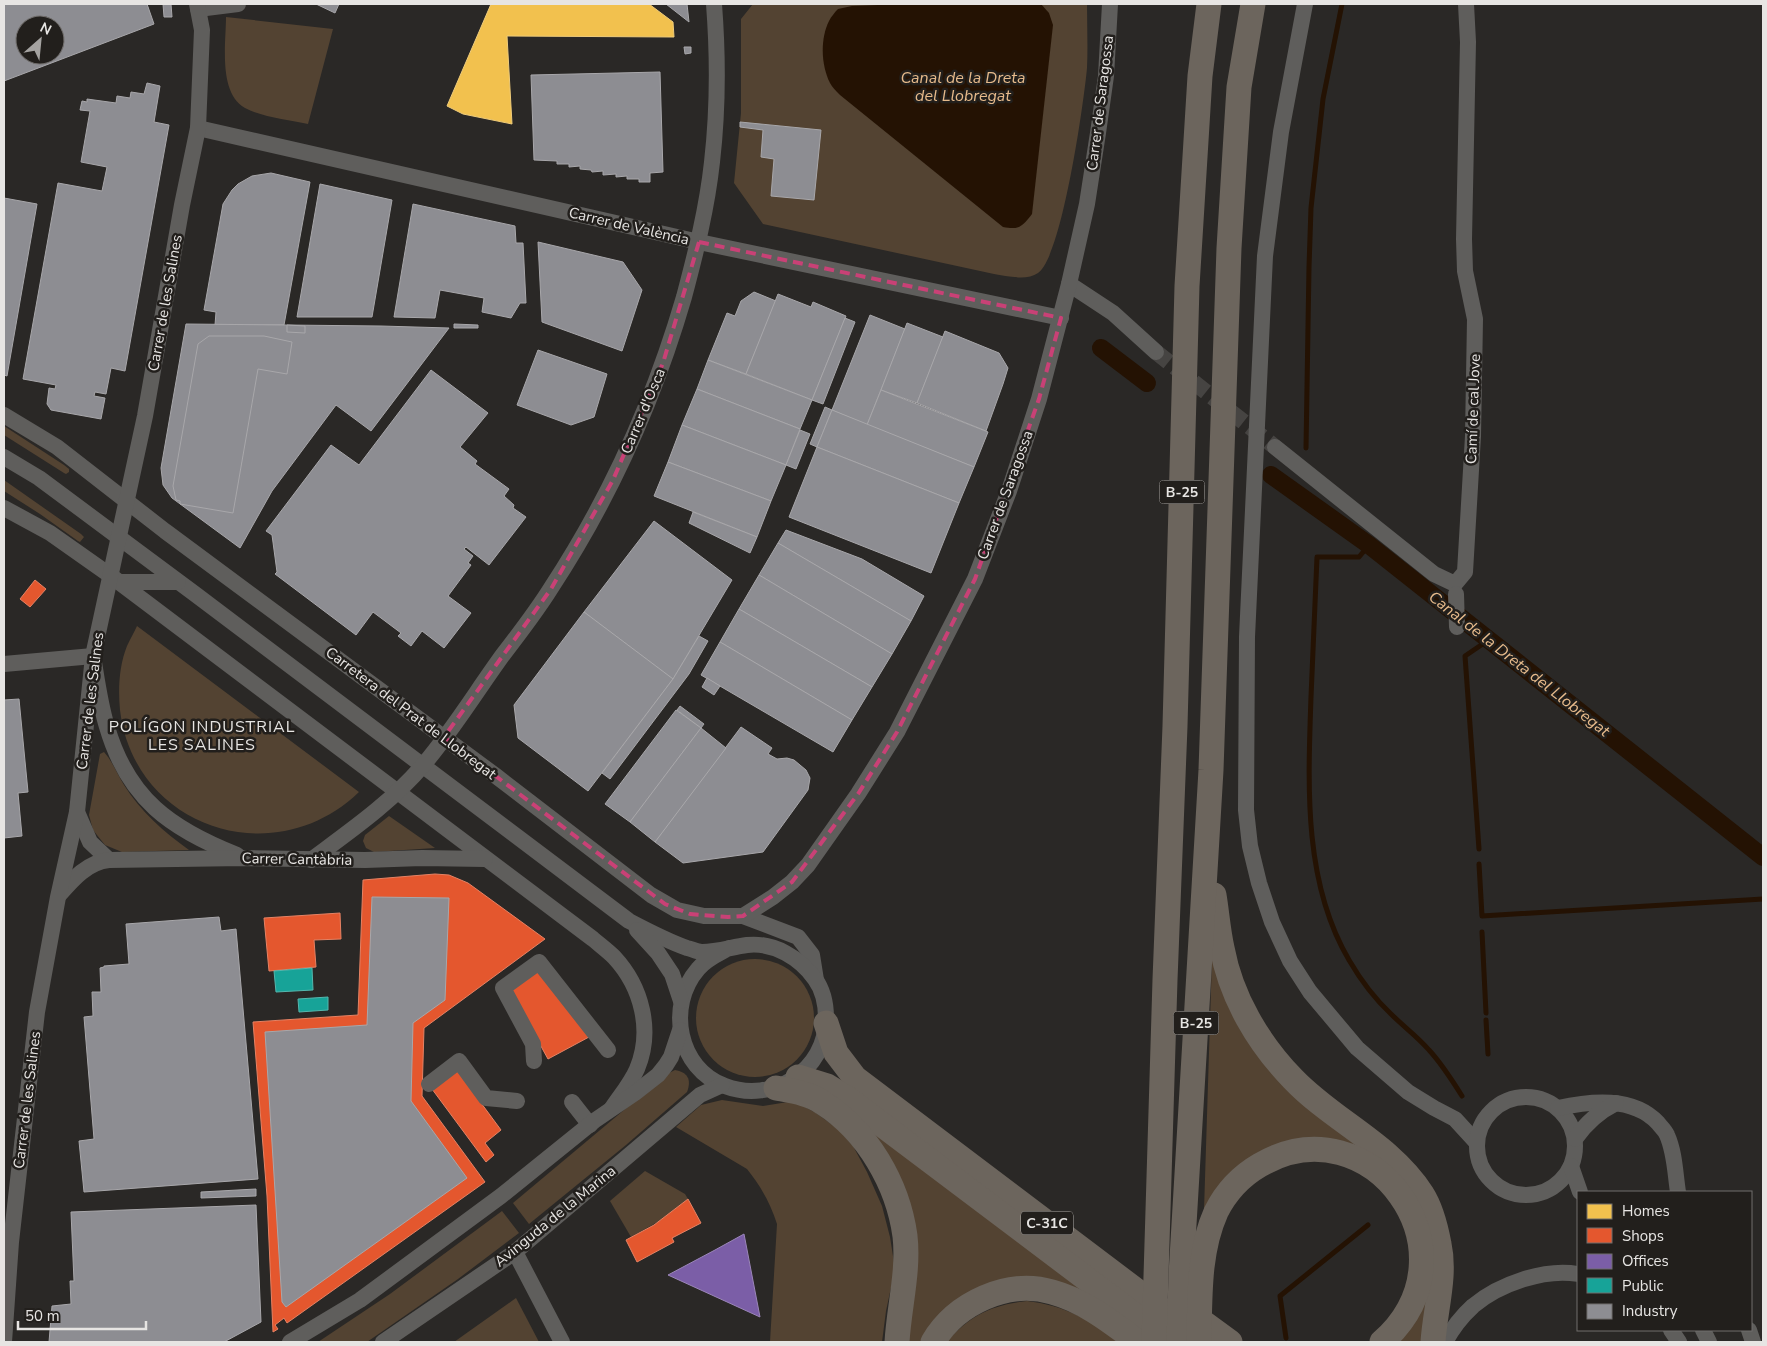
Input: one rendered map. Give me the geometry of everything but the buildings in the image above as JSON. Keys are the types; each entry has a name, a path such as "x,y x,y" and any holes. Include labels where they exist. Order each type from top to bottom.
{"highway":[{"name":"B-25","path":"1149,1251 1149,1126 1164,980 1175,726 1187,286 1200,76 1209,4"},
{"name":"B-25","path":"1179,1342 1191,1282 1229,248 1239,87 1252,4"},
{"path":"1211,770 1215,840 1214,894 1222,949 1238,999 1251,1025 1266,1048 1293,1079 1325,1108 1388,1154 1407,1173 1423,1196 1433,1220 1440,1246 1441,1283 1434,1342"},
{"name":"C-31C","path":"826,1023 836,1053 856,1078 890,1105 1223,1342"},
{"name":"C-31C","path":"798,1077 827,1086 848,1098 1170,1342"},
{"path":"776,1088 801,1093 822,1102 845,1120 866,1142 884,1170 898,1205 905,1236 905,1269 897,1342"},
{"path":"1199,1342 1191,1282 1203,1260 1212,1223 1223,1200 1242,1178 1267,1161 1281,1155 1296,1152 1326,1151 1353,1158 1366,1164 1393,1185 1414,1218 1420,1238 1422,1256 1419,1285 1408,1313 1395,1330 1382,1342"},
{"path":"934,1342 946,1323 969,1306 985,1297 1029,1288 1051,1291 1092,1309 1138,1342 1149,1251"},
{"path":"1149,1251 1154,1342"}],"street":[{"path":"198,6 238,4"},
{"name":"Carrer d'Osca","path":"311,860 355,828 423,765 551,589 613,480 641,420 663,363 700,242 715,131 716,28 714,4"},
{"name":"Carrer de Saragossa","path":"742,916 786,887 808,865 858,794 897,732 978,570 1009,491 1039,400 1069,284 1086,204 1098,133 1106,76 1110,4"},
{"path":"1305,4 1281,132 1265,256 1247,637 1246,810 1250,846 1258,883 1272,922 1290,961 1310,992 1357,1048 1378,1067 1408,1092 1455,1119 1477,1143"},
{"name":"Camí de cal Jove","path":"1459,594 1465,572 1470,504 1475,361 1475,319 1465,271 1464,239 1468,42 1466,4"},
{"name":"Carrer de les Salines","path":"4,1342 7,1242 37,1012 58,897 77,812 93,656 115,579 118,538 145,416 182,206 198,128 202,30 198,6"},
{"name":"Carrer de València","path":"198,128 700,242 1061,318"},
{"path":"1069,284 1113,313 1156,352"},
{"name":"Carretera del Prat de Llobregat","path":"4,416 57,448 165,531 444,737 624,876 665,904 677,910 704,916 742,916 798,937 812,955 816,980"},
{"path":"1275,447 1459,594 1457,627"},
{"path":"4,457 39,478 629,921 668,941 701,952 748,945 768,946 787,953 803,965 816,980 824,1001 826,1023 821,1048 798,1077 776,1088 749,1092 722,1085 707,1076 694,1063 685,1047 680,1030 679,1016 681,1001 688,984 698,968 712,956 729,948"},
{"path":"4,508 50,533 115,579 573,924 614,957 632,980 640,1002 644,1024 644,1049 636,1070 612,1108"},
{"path":"115,579 178,582"},
{"path":"4,664 93,656 107,727 122,765 144,798 160,814 190,834 244,858"},
{"path":"77,812 90,842 108,860"},
{"name":"Carrer Cantàbria","path":"58,897 74,877 100,861 108,860 244,858 311,860 485,859"},
{"path":"629,921 658,953 672,974 681,1001"},
{"path":"534,1061 533,1044 503,988 539,962 608,1050"},
{"path":"290,1342 360,1300 496,1200 612,1108 658,1075 671,1057 680,1030"},
{"path":"429,1084 458,1062 486,1098 518,1101"},
{"name":"Avinguda de la Marina","path":"391,1340 515,1252 700,1095 722,1085"},
{"path":"1528,1096 1544,1100 1558,1108 1566,1117 1575,1139 1575,1153 1571,1166 1562,1180 1548,1190 1532,1194 1514,1194 1499,1187 1487,1175 1479,1160 1477,1143 1480,1129 1486,1117 1497,1106 1512,1098 1528,1096"},
{"path":"572,1102 590,1125"},
{"path":"1558,1108 1596,1102 1616,1103 1643,1111 1654,1119 1666,1132 1672,1149 1678,1191"},
{"path":"1575,1139 1591,1119 1616,1103"},
{"path":"1455,1119 1486,1117"},
{"path":"1571,1166 1580,1191"},
{"path":"515,1252 562,1342"},
{"path":"1445,1342 1453,1328 1474,1306 1514,1282 1544,1274 1577,1274"},
{"path":"1672,1331 1679,1342"}],"highlighted area":[{"path":"699,242 1061,318 1039,399 975,579 897,732 858,794 792,882 743,916 728,917 690,914 665,904 444,737 551,589 613,480 663,363"}],"shaded area":[{"path":"753,4 1087,4 1087,68 1077,144 1055,239 1047,261 1038,273 1028,277 994,274 763,224 734,183 741,113 741,19"},
{"path":"226,17 333,29 308,124 259,114 245,108 236,101 227,79 225,67"},
{"path":"4,426 64,465 69,469 69,472 64,473 4,435"},
{"path":"4,480 84,537 80,542 78,541 4,491"},
{"path":"137,626 359,792 325,817 288,830 250,833 213,826 179,809 151,784 131,751 120,710 119,686 122,661"},
{"path":"104,752 137,804 189,850 122,852 105,845 93,830 89,815 100,754"},
{"path":"389,816 435,848 374,852 366,848 363,841 365,835"},
{"path":"1212,958 1221,979 1366,1152 1311,1141 1204,1210"},
{"path":"755,959 778,963 797,976 810,995 814,1018 810,1041 797,1060 778,1073 755,1077 732,1073 713,1060 700,1041 696,1018 700,995 713,976 732,963"},
{"path":"675,1070 683,1072 689,1080 687,1092 626,1145 529,1224 513,1203 667,1074"},
{"path":"722,1100 763,1106 794,1101 816,1113 838,1129 853,1146 882,1206 890,1237 895,1269 882,1342 770,1342 777,1224 772,1209 761,1188 747,1169 676,1127 701,1105"},
{"path":"845,1108 1126,1321 1029,1280 923,1342 905,1342 912,1261"},
{"path":"645,1171 685,1194 688,1199 661,1220 631,1237 610,1201"},
{"path":"502,1211 519,1233 458,1279 367,1342 318,1342 390,1294"},
{"path":"1427,1293 1424,1342 1396,1342"},
{"path":"516,1298 539,1342 454,1342"},
{"path":"1027,1301 1065,1310 1087,1320 1120,1342 946,1342 964,1325 982,1313 1002,1305"}],"water":[{"name":"Canal de la Dreta del Llobregat","path":"1041,4 1049,13 1053,25 1032,214 1026,222 1017,228 1003,227 840,95 830,83 823,60 823,44 826,28 837,10 852,6"}],"waterway":[{"path":"1306,448 1311,208 1323,99 1342,4"},
{"name":"Canal de la Dreta del Llobregat","path":"1101,348 1147,383"},
{"name":"Canal de la Dreta del Llobregat","path":"1271,475 1369,545 1763,857"},
{"name":"Canal de la Dreta del Llobregat","path":"1291,489 1294,484"},
{"path":"1369,545 1359,557 1317,557 1309,764 1312,832 1316,866 1323,898 1334,930 1353,967 1379,1001 1434,1055 1462,1096"},
{"path":"1479,849 1465,656 1490,639"},
{"path":"1479,864 1482,916 1763,899"},
{"path":"1482,932 1486,1013"},
{"path":"1486,1020 1488,1054"},
{"path":"1286,1338 1280,1296 1368,1225"}],"tunnel":[{"path":"1156,352 1275,447"}],"district":[{"name":"POLÍGON INDUSTRIAL LES SALINES","path":"202,736"}]}
